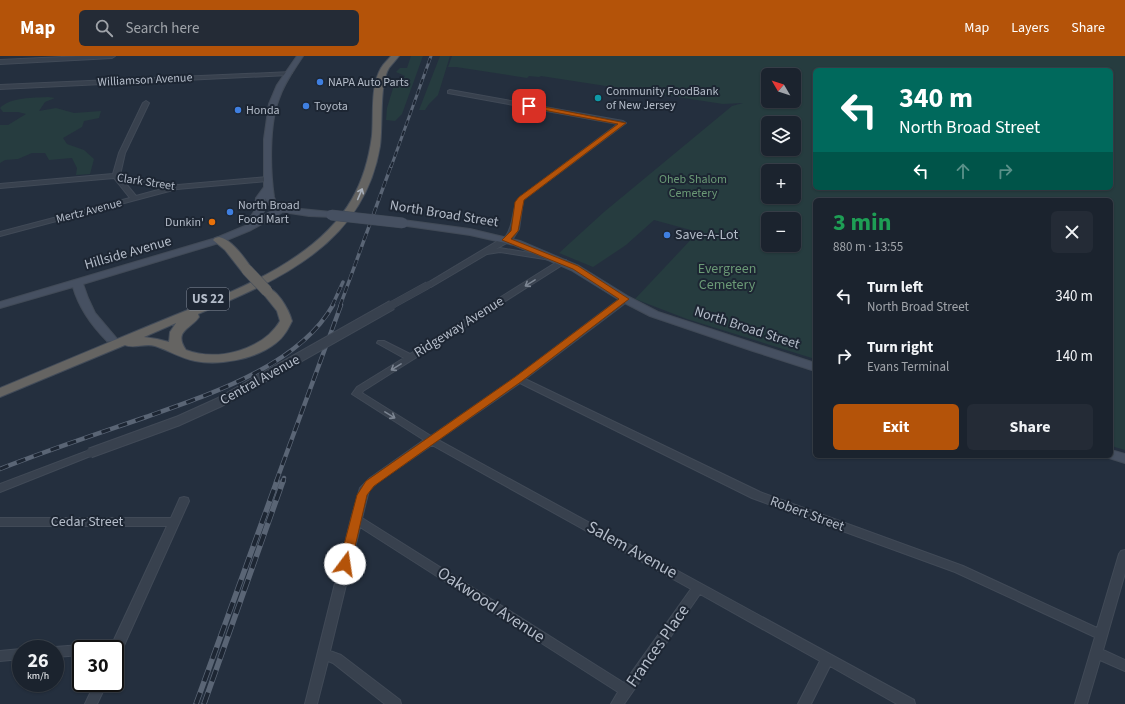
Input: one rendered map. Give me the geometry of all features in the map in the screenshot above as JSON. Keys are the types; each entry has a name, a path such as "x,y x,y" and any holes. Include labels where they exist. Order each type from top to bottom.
{"highway":[{"path":"368,122 374,76 379,66 387,56"},
{"name":"US 22","path":"0,385 237,293 274,275 304,256 328,237 350,213 360,195 372,162 376,142 381,79 386,68 395,56"},
{"name":"US 22","path":"0,393 246,282 281,263 309,244 330,225 346,205 362,165 366,144"},
{"path":"107,344 146,340 159,342 199,358 225,357 249,351 270,341 280,332 286,318 282,307 220,240"},
{"path":"181,352 174,338 179,327 189,319 237,293"}],"main road":[{"path":"283,208 270,201 267,183 272,109 278,93 300,56"},
{"path":"241,232 254,219 260,210 261,198 267,183"},
{"name":"North Broad Street","path":"283,208 463,231 506,240 559,261 598,281 625,299 654,314 813,366"},
{"name":"Hillside Avenue","path":"0,305 220,240 241,232 283,208"},
{"path":"77,282 83,301 101,329 107,344"},
{"path":"1113,455 1125,459"}],"street":[{"path":"0,62 112,56"},
{"name":"Williamson Avenue","path":"0,87 289,73"},
{"path":"450,92 623,123 521,199 519,202 514,231 506,240"},
{"path":"135,199 116,176 122,153 146,102"},
{"name":"Clark Street","path":"0,186 116,176 178,187 267,183"},
{"name":"Mertz Avenue","path":"0,234 178,187"},
{"name":"Central Avenue","path":"0,488 178,421 220,402 506,240"},
{"path":"481,254 500,250 559,261"},
{"name":"Ridgeway Avenue","path":"357,394 360,389 411,358 559,261"},
{"path":"311,704 356,519 366,488 374,480 518,379 625,299"},
{"path":"381,342 411,358"},
{"name":"Robert Street","path":"518,379 756,495 959,569 1102,635"},
{"name":"Salem Avenue","path":"357,394 431,440 909,704"},
{"path":"121,640 184,501"},
{"name":"Oakwood Avenue","path":"356,519 626,691"},
{"name":"Cedar Street","path":"0,522 174,522"},
{"path":"1081,704 1125,555"},
{"name":"Frances Place","path":"617,704 698,587"},
{"path":"1096,652 1125,666"},
{"path":"323,654 336,659 395,704"},
{"path":"0,656 12,655"},
{"path":"804,704 828,658"},
{"path":"91,704 97,692"}],"green space":[{"path":"411,56 423,56 402,114 395,121 386,120 387,108 394,85 401,83 405,76 396,72 400,68 407,68"},
{"path":"440,56 450,56 438,95 425,110 419,110"},
{"path":"452,56 1125,56 1125,450 1113,447 1113,198 813,198 813,358 687,319 635,299 698,232 654,220 626,245 593,267 559,253 604,212 732,106 743,103 723,104 541,76 529,76 527,78 448,67"},
{"path":"48,97 55,98 45,102 39,111 56,108 74,113 101,111 99,118 84,121 82,127 63,138 67,144 84,150 94,159 90,174 76,175 77,168 72,158 49,160 45,153 32,153 18,159 5,160 0,163 0,125 8,125 26,114 18,112 3,112 0,108 4,104 16,100"}],"railway":[{"path":"391,167 431,56"},
{"path":"340,306 391,166"},
{"path":"332,306 343,282"},
{"path":"0,469 197,399 250,376 298,345 318,326 333,305"},
{"path":"276,482 341,305"},
{"path":"283,482 284,478"},
{"path":"196,704 277,481"},
{"path":"204,704 283,481"}],"place":[{"name":"NAPA Auto Parts","path":"320,82"},
{"name":"Community FoodBank of New Jersey","path":"598,98"},
{"name":"Toyota","path":"306,106"},
{"name":"Honda","path":"238,110"},
{"name":"North Broad Food Mart","path":"230,212"},
{"name":"Dunkin'","path":"212,222"},
{"name":"Save-A-Lot","path":"667,235"}],"route":[{"path":"345,564 362,495 370,483 518,379 625,299 576,268 531,248 506,240 514,231 519,202 521,199 623,123 529,106"}],"park label":[{"name":"Oheb Shalom Cemetery","path":"693,186"},
{"name":"Evergreen Cemetery","path":"727,278"}]}
